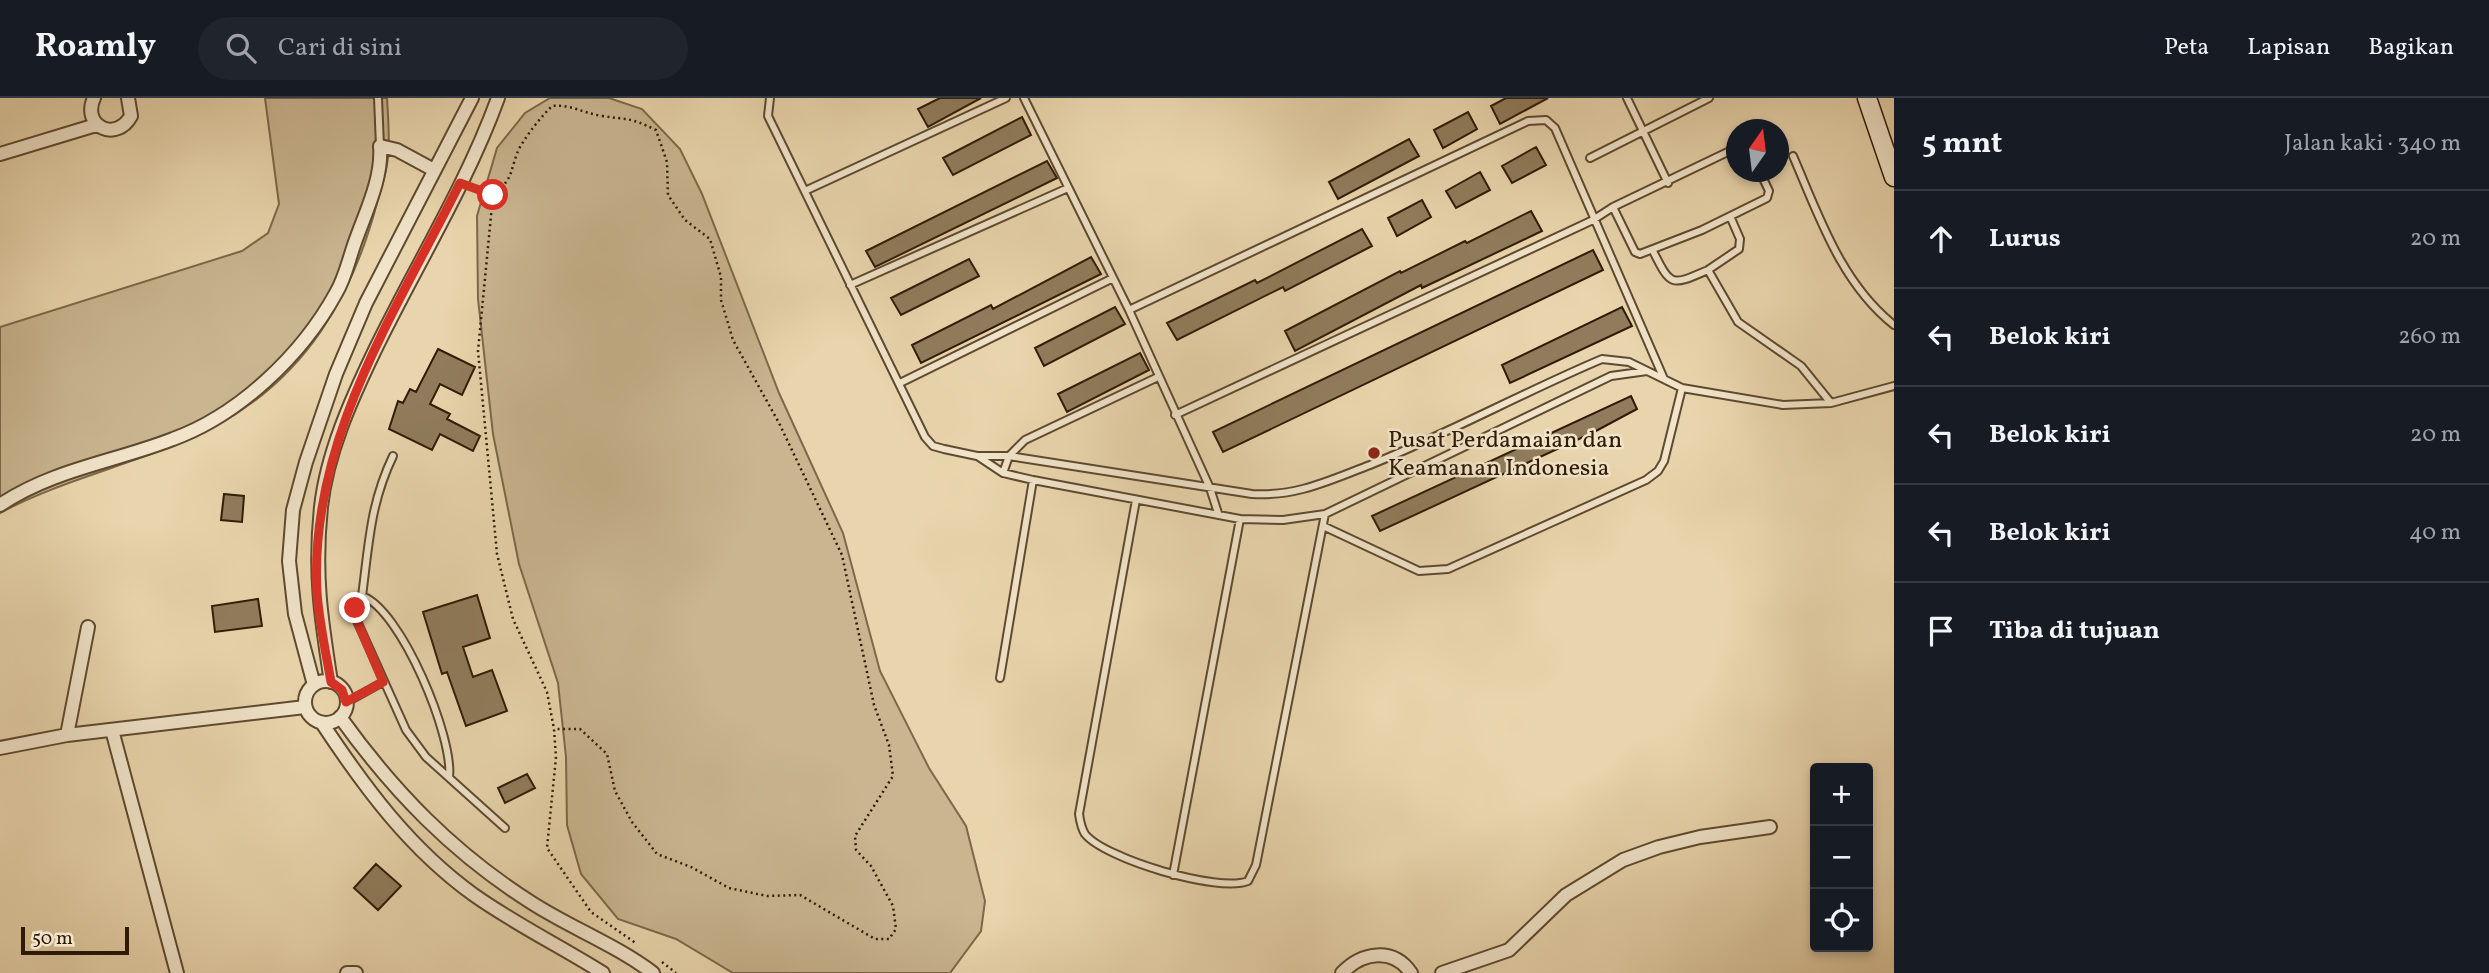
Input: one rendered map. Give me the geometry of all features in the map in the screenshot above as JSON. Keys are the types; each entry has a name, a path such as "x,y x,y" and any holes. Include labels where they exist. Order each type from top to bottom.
{"street":[{"path":"94,98 90,108 96,125"},
{"path":"0,154 96,125 112,131 127,123 132,107 128,98"},
{"path":"314,685 295,614 289,541 293,510 336,374 366,303 407,229 472,98"},
{"path":"322,723 340,717 346,702 342,690 331,682 317,594 321,505 336,444 359,384 460,183 498,98"},
{"path":"1867,98 1894,177"},
{"path":"0,505 41,481 197,430 270,378 336,295 378,174 380,146 397,150 434,170"},
{"path":"336,374 359,384"},
{"path":"66,735 88,627"},
{"path":"331,682 314,685 306,695 305,707 314,719 322,723 363,785 397,826 440,867 501,912 603,973"},
{"path":"0,748 66,735 305,707"},
{"path":"340,717 380,772 433,829 531,903 653,973"},
{"path":"111,730 177,973"},
{"path":"1442,973 1508,950 1566,895 1623,860 1659,847 1700,837 1770,827"},
{"path":"1342,973 1352,962 1366,956 1382,955 1397,959 1411,973"},
{"path":"347,973 356,973"}],"lane":[{"path":"378,98 380,146"},
{"path":"770,98 768,116 807,190 920,429 933,446 977,456 1009,456 1267,495 1304,491 1409,449 1602,359 1629,362 1682,388 1783,405 1831,403 1894,386"},
{"path":"807,190 1006,98"},
{"path":"1024,98 1111,279 1129,310 1210,488 1218,513"},
{"path":"1628,98 1668,183"},
{"path":"1590,158 1709,98"},
{"path":"1129,310 1528,121 1546,120 1555,128 1664,379"},
{"path":"1175,415 1593,220 1613,207 1726,154"},
{"path":"1793,156 1830,242 1849,276 1894,325"},
{"path":"1613,207 1635,252 1640,254 1653,251 1767,198 1769,191 1765,182"},
{"path":"850,285 1068,188"},
{"path":"1653,251 1667,279 1672,282 1679,282 1707,270 1739,249 1740,239 1730,216"},
{"path":"1707,270 1738,322 1801,366 1831,403"},
{"path":"900,383 1111,279"},
{"path":"977,456 1003,473 1033,480 1240,519 1283,520 1325,514 1611,376 1649,371"},
{"path":"1003,473 1009,456 1025,440 1158,377"},
{"path":"1323,526 1419,571 1448,569 1646,480 1658,471 1664,461 1682,388"},
{"path":"393,456 379,486 373,509 362,596 355,608 357,621 383,682 418,747 505,828"},
{"path":"1000,678 1033,480"},
{"path":"1136,500 1079,814 1086,835 1126,859 1173,875 1236,884 1248,881 1252,875 1325,514"},
{"path":"1173,875 1240,519"},
{"path":"362,596 378,606 406,645 444,732 450,756 449,777"},
{"path":"346,702 383,682"}],"path":[{"path":"554,729 580,729 607,754 615,791 632,822 657,854 691,867 729,888 767,895 800,895 875,939 889,939 896,929 893,906 871,866 856,850 855,836 893,776 889,746 874,705 842,555 779,423 733,340 721,300 721,277 710,239 685,220 668,195 667,162 656,130 628,116 601,116 565,104 552,106 519,150 506,185 493,195 478,351 497,554 513,619 547,692 554,729 556,757 547,848 591,912 643,949"},
{"path":"460,183 493,195"},
{"path":"654,957 676,973"}],"shaded area":[{"path":"265,98 387,98 389,150 384,180 354,271 321,332 300,359 276,383 248,406 217,425 164,449 53,489 0,513 0,327 242,251 268,233 279,204"},
{"path":"550,98 609,98 642,109 680,149 702,194 779,393 843,533 880,671 929,768 966,826 985,901 981,931 950,973 733,973 676,939 618,919 581,874 567,825 566,757 558,683 519,564 493,434 478,299 477,216 497,148 525,113"}],"building":[{"path":"940,98 981,98 928,127 918,109"},
{"path":"1506,98 1548,98 1500,124 1491,106"},
{"path":"1468,112 1477,129 1443,148 1434,130"},
{"path":"1022,117 1031,135 953,175 943,158"},
{"path":"1409,139 1419,156 1338,199 1329,182"},
{"path":"1536,147 1546,165 1512,183 1502,166"},
{"path":"1047,161 1057,178 875,267 866,251"},
{"path":"1480,172 1490,190 1456,208 1446,191"},
{"path":"1422,200 1431,217 1397,236 1388,218"},
{"path":"1531,211 1542,231 1422,288 1421,285 1295,351 1285,331 1400,271 1401,273 1465,241 1467,243"},
{"path":"1362,229 1372,246 1285,291 1283,287 1177,340 1167,323 1255,280 1257,283"},
{"path":"1593,250 1603,270 1223,452 1213,432"},
{"path":"1091,257 1101,274 921,363 912,345 991,305 993,309"},
{"path":"969,259 979,276 901,315 891,298"},
{"path":"1115,307 1125,324 1044,366 1035,348"},
{"path":"1622,307 1632,326 1510,383 1502,365"},
{"path":"438,349 475,367 462,395 440,384 430,404 450,414 447,419 480,436 473,451 440,434 432,450 389,429 398,401 403,403 410,389 416,392"},
{"path":"1140,353 1149,370 1067,412 1058,394"},
{"path":"1631,396 1637,409 1594,432 1380,531 1372,516"},
{"path":"224,494 244,496 242,522 221,520"},
{"path":"477,595 490,638 463,647 473,677 492,670 507,711 466,726 447,672 442,674 423,612"},
{"path":"258,599 262,626 215,632 212,606"},
{"path":"527,774 535,788 505,803 498,788"},
{"path":"376,864 401,886 378,910 354,888"}],"place":[{"name":"Pusat Perdamaian dan Keamanan Indonesia","path":"1374,453"}],"route":[{"path":"355,608 357,621 383,682 346,702 342,690 331,682 317,594 321,505 336,444 359,384 388,322 460,183 493,195"}]}
